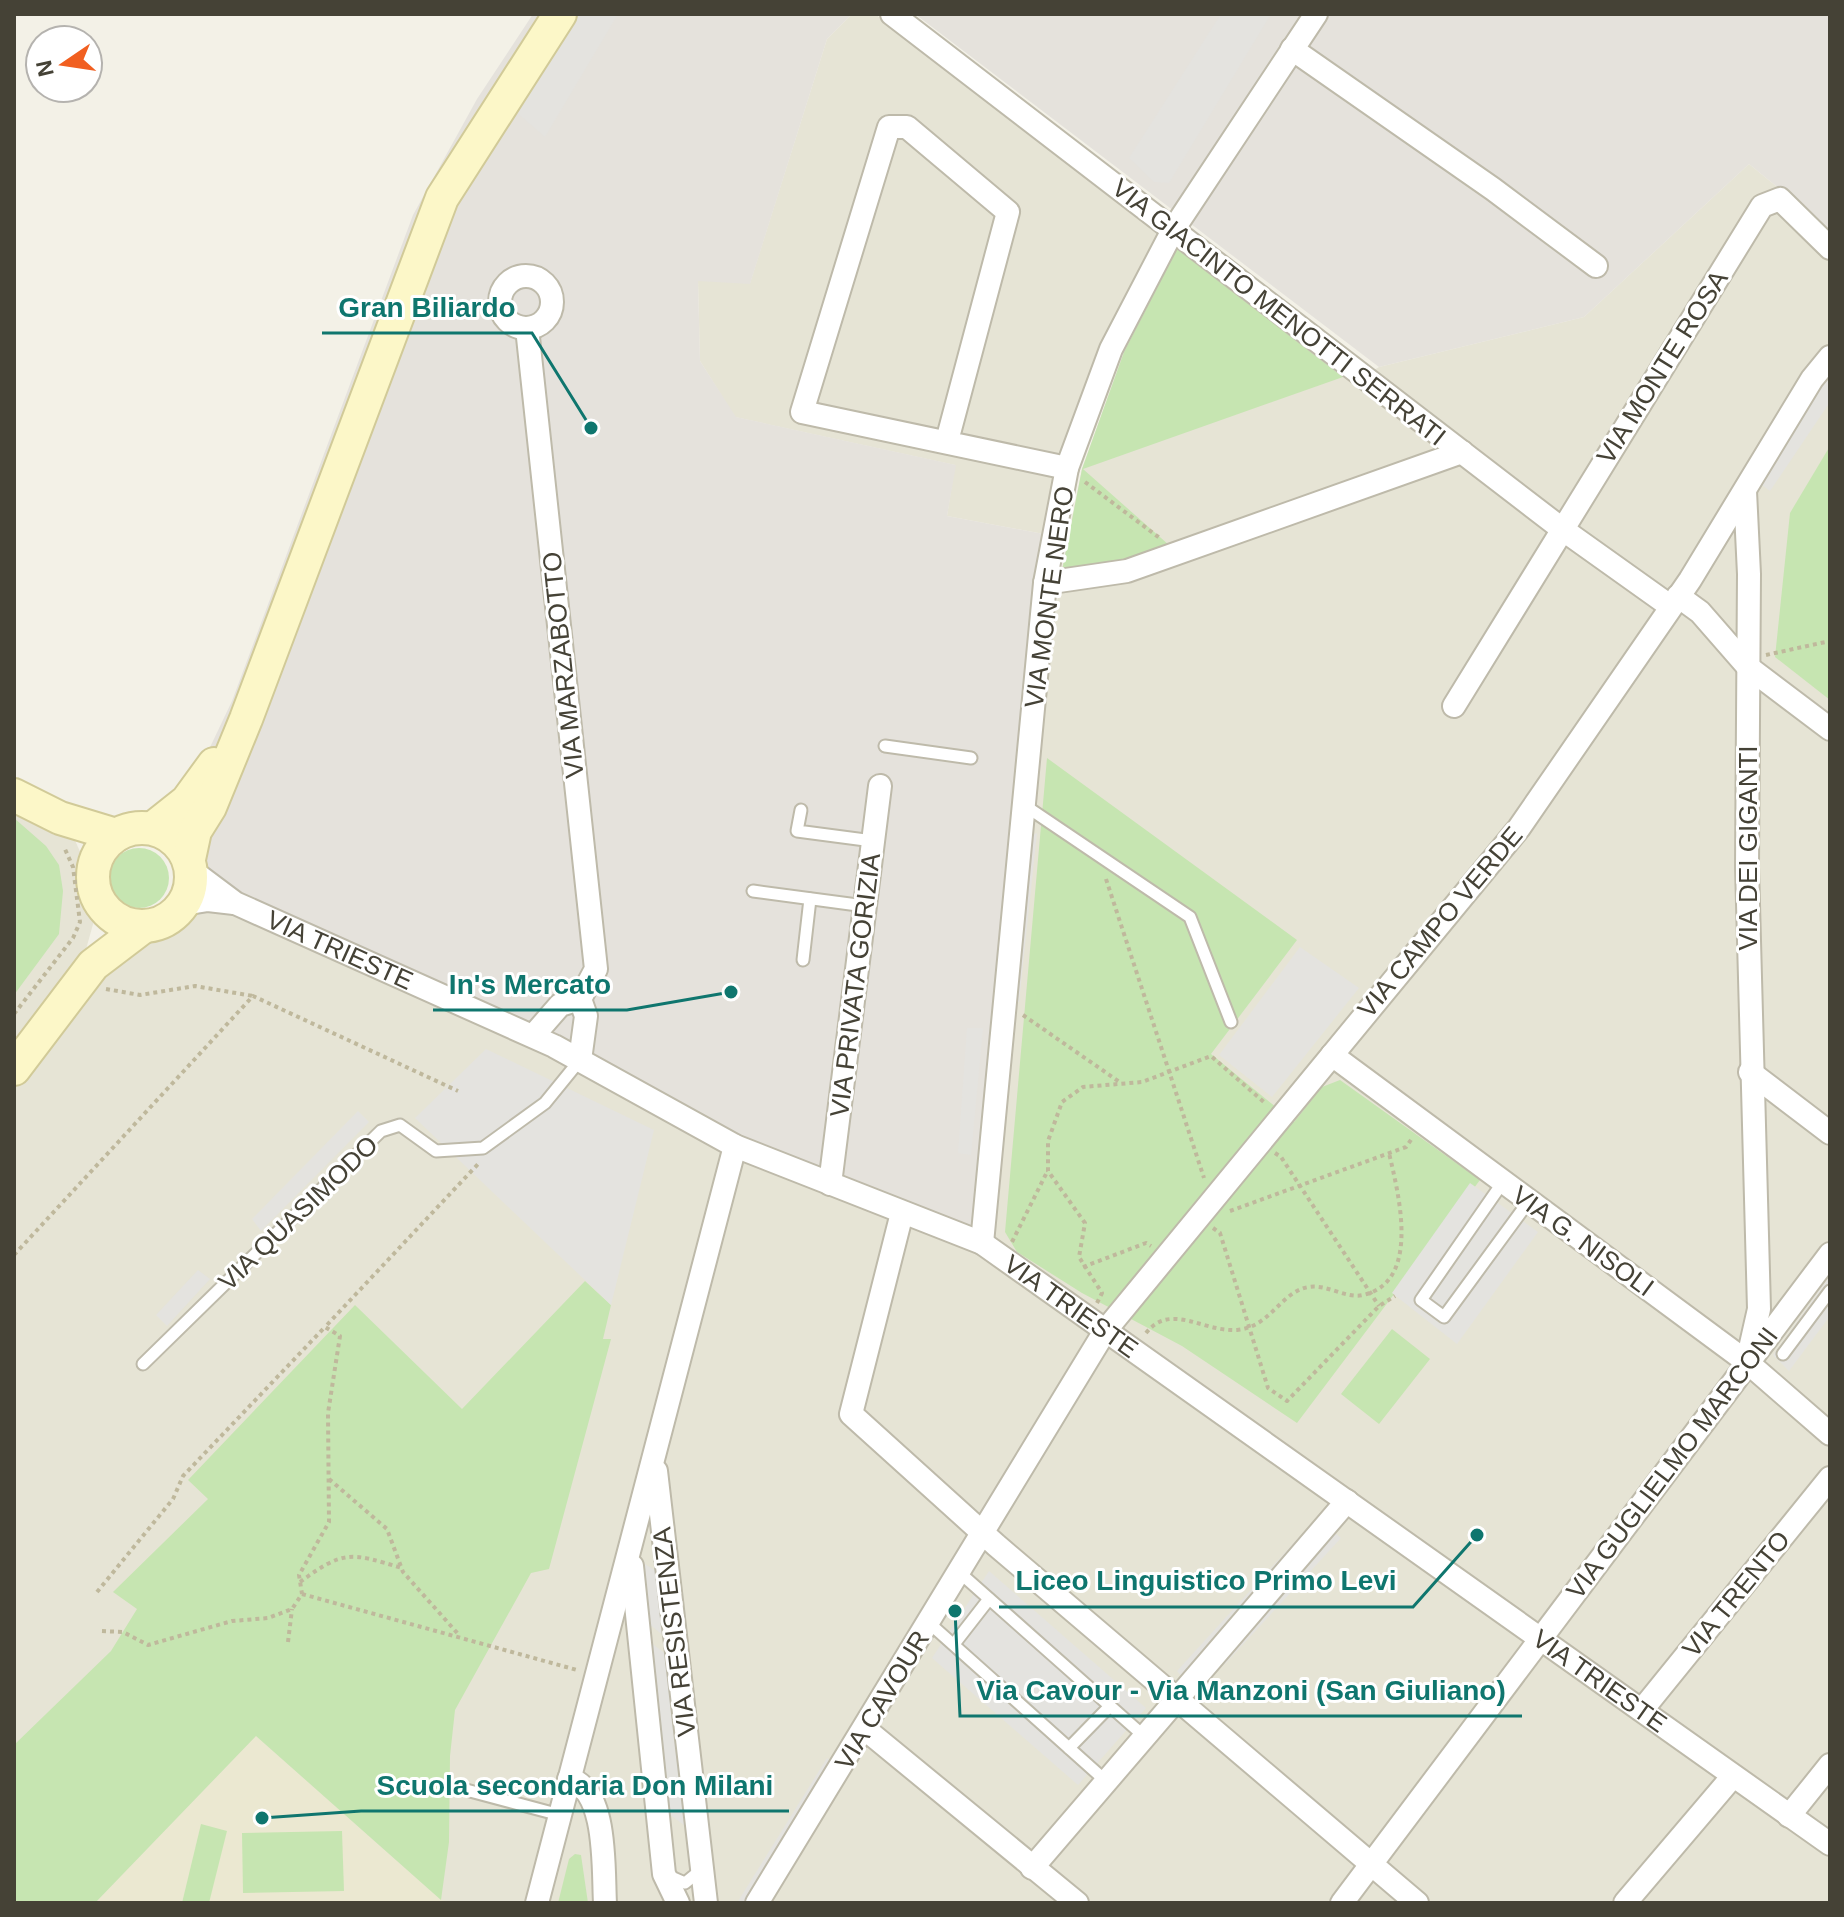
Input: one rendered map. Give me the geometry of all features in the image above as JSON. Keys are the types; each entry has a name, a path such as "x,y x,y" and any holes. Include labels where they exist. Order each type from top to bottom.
{"street":[{"path":"190,865 178,843 153,828 142,827 116,835 107,841 94,865 95,895 106,911 122,923 143,927 161,924 176,914 188,897 195,831 210,807 246,719 442,198 560,14"},
{"name":"VIA GIACINTO MENOTTI SERRATI","path":"892,14 1562,529 1674,601 1722,624 1739,625 1749,631"},
{"name":"VIA MONTE NERO","path":"991,1250 1003,1023 1045,583 1067,468 1111,349 1173,230 1316,14"},
{"path":"1292,49 1493,189 1596,266"},
{"path":"947,441 1008,212 907,127 889,127 802,412 1067,468"},
{"name":"VIA MONTE ROSA","path":"1454,706 1762,206 1780,199 1830,248"},
{"name":"VIA MARZABOTTO","path":"527,328 596,969 580,999"},
{"path":"1745,491 1812,379 1830,357"},
{"path":"1045,583 1127,571 1462,452"},
{"name":"VIA CAMPO VERDE","path":"1096,1325 1166,1256 1519,828 1745,491"},
{"name":"VIA DEI GIGANTI","path":"1745,491 1749,631 1754,662 1750,1072 1759,1309 1747,1362"},
{"name":"VIA GIACINTO MENOTTI SERRATI","path":"1700,612 1830,729"},
{"path":"153,828 187,801 246,719"},
{"name":"VIA PRIVATA GORIZIA","path":"830,1184 880,786"},
{"path":"14,795 61,830 94,865"},
{"path":"61,830 116,835"},
{"name":"VIA TRIESTE","path":"190,865 235,903 533,1036 735,1146 991,1250 1830,1844"},
{"name":"VIA TRIESTE","path":"183,904 208,900 235,903"},
{"path":"89,970 106,911"},
{"path":"14,1069 89,970 143,927"},
{"path":"533,1036 560,1005 580,999 586,1016 580,1060"},
{"name":"VIA G. NISOLI","path":"1332,1055 1747,1362 1830,1434"},
{"path":"1750,1072 1830,1133"},
{"name":"VIA RESISTENZA","path":"537,1903 735,1146"},
{"path":"902,1213 851,1414 983,1534 1417,1903"},
{"name":"VIA GUGLIELMO MARCONI","path":"1342,1903 1373,1866 1747,1362 1790,1324 1830,1254"},
{"name":"VIA CAVOUR","path":"757,1903 983,1534 1096,1325"},
{"name":"VIA RESISTENZA","path":"654,1456 706,1903"},
{"name":"VIA TRENTO","path":"1642,1710 1830,1478"},
{"path":"1032,1868 1347,1501"},
{"name":"VIA RESISTENZA","path":"631,1540 632,1578 664,1874 678,1903"},
{"path":"865,1729 1032,1868 1063,1899"},
{"path":"1789,1816 1830,1765"},
{"path":"1625,1903 1733,1776"},
{"path":"569,1779 583,1784 597,1806 605,1903"}],"lane":[{"path":"885,746 971,758"},
{"path":"1024,805 1190,917 1231,1022"},
{"path":"801,810 797,831 873,841"},
{"path":"753,891 865,906"},
{"path":"803,960 810,899"},
{"name":"VIA QUASIMODO","path":"143,1364 381,1131 400,1125 436,1151 483,1148 545,1103 580,1060"},
{"path":"1503,1182 1421,1300 1444,1317 1529,1201"},
{"path":"1783,1354 1790,1324 1830,1291"},
{"path":"959,1572 1145,1737"},
{"path":"954,1644 989,1599"},
{"path":"928,1622 1107,1782"},
{"path":"1069,1748 1110,1706"},
{"path":"455,1787 560,1815"},
{"path":"664,1874 685,1883 702,1869"}],"path":[{"path":"1067,468 1178,553"},
{"path":"1754,662 1830,641"},
{"path":"14,1014 73,938 80,922 73,867 61,830"},
{"path":"1100,858 1202,1177 1232,1212 1406,1147 1413,1137 1402,1130"},
{"path":"61,952 89,970 100,987 140,995 195,986 253,996 458,1091"},
{"path":"14,1255 253,996"},
{"path":"1003,1023 1016,1024 1018,1011 1123,1084"},
{"path":"1096,1325 1102,1293 1079,1257 1085,1223 1048,1171 1048,1141 1062,1102 1083,1087 1142,1082 1211,1056 1265,1103"},
{"path":"1260,1143 1281,1157 1379,1306"},
{"path":"1132,1350 1156,1321 1167,1318 1210,1328 1249,1328 1279,1309 1292,1294 1308,1287 1361,1296 1381,1287 1394,1268 1404,1232 1389,1153"},
{"path":"97,1592 173,1499 183,1476 480,1162"},
{"path":"991,1250 1014,1238 1035,1189 1048,1171"},
{"path":"1197,1218 1220,1233 1268,1388 1287,1401 1379,1306 1395,1296"},
{"path":"1083,1267 1146,1243 1166,1256"},
{"path":"288,1642 292,1609 302,1594 299,1575 329,1522 328,1413 340,1336 325,1327"},
{"path":"329,1479 387,1529 402,1568 461,1637"},
{"path":"300,1582 339,1556 353,1555 402,1568"},
{"path":"302,1594 596,1675"},
{"path":"102,1631 123,1632 148,1645 232,1621 268,1618 292,1609"}],"shaded area":[{"path":"533,14 852,14 827,39 750,284 698,281 700,361 736,417 956,465 947,516 1049,535 978,1236 736,1140 241,897 197,865 184,835 153,819 203,762 232,701 413,215 477,99"},
{"path":"579,14 618,14 545,137 515,111"},
{"path":"852,14 875,14 1165,232 1049,535 947,516 955,465 735,417 700,361 698,280 750,283 827,39"},
{"path":"915,14 1830,14 1830,230 1749,164 1584,317 1379,367"},
{"path":"1221,14 1271,14 1169,183 1154,182 1129,158"},
{"path":"1749,164 1830,230 1830,1903 14,1903 14,1087 98,973 147,936 190,912 236,912 1030,785 1062,568 1082,469 1124,352 1177,249 1352,384 1379,367 1584,317"},
{"path":"1830,374 1830,402 1770,491 1758,482 1808,401"},
{"path":"14,782 59,805 87,867 86,888 95,917 83,960 14,1053"},
{"path":"1037,833 1019,1002 1011,1002 1027,838"},
{"path":"1300,947 1359,988 1272,1097 1219,1055"},
{"path":"967,1028 983,1028 971,1155 958,1153"},
{"path":"486,1049 654,1130 611,1305 415,1118"},
{"path":"358,1111 369,1122 261,1231 252,1219"},
{"path":"1470,1183 1538,1232 1457,1344 1392,1293"},
{"path":"198,1270 210,1279 167,1326 156,1315"},
{"path":"1830,1276 1830,1316 1789,1371 1773,1355"},
{"path":"1311,1524 1317,1528 1181,1676 1177,1671"},
{"path":"1335,1533 1341,1538 1225,1664 1220,1659"},
{"path":"641,1562 662,1574 670,1641 643,1619"},
{"path":"989,1571 1146,1708 1078,1785 932,1658"},
{"path":"646,1639 671,1658 689,1829 664,1810"},
{"path":"256,1736 441,1900 457,1903 95,1903"},
{"path":"827,1758 833,1762 746,1903 737,1903"}],"green space":[{"path":"1177,249 1343,377 1083,469 1178,553 1060,581 1082,469 1124,352"},
{"path":"1830,446 1830,700 1775,657 1790,513"},
{"path":"1047,758 1297,940 1211,1054 1294,1122 1322,1087 1340,1080 1480,1180 1297,1423 1182,1346 1082,1293 1017,1252 1005,1232"},
{"path":"14,818 46,846 59,865 63,891 59,934 14,995"},
{"path":"139,848 150,850 160,857 167,867 167,889 160,899 150,906 139,908 128,906 118,899 111,889 109,878 111,867 118,857 128,850"},
{"path":"585,1281 611,1305 603,1339 611,1339 549,1569 531,1573 455,1710 450,1756 449,1842 441,1900 256,1736 95,1903 14,1903 14,1745 111,1651 137,1609 113,1592 208,1499 188,1480 355,1305 462,1409"},
{"path":"1392,1329 1430,1359 1379,1424 1341,1394"},
{"path":"201,1824 227,1831 209,1903 182,1903"},
{"path":"342,1831 344,1891 243,1893 242,1833"},
{"path":"575,1854 581,1855 588,1903 558,1903 569,1859"}],"place":[{"name":"Gran Biliardo","path":"591,428"},
{"name":"In's Mercato","path":"731,992"},
{"name":"Liceo Linguistico Primo Levi","path":"1477,1535"},
{"name":"Via Cavour - Via Manzoni (San Giuliano)","path":"955,1611"},
{"name":"Scuola secondaria Don Milani","path":"262,1818"}]}
